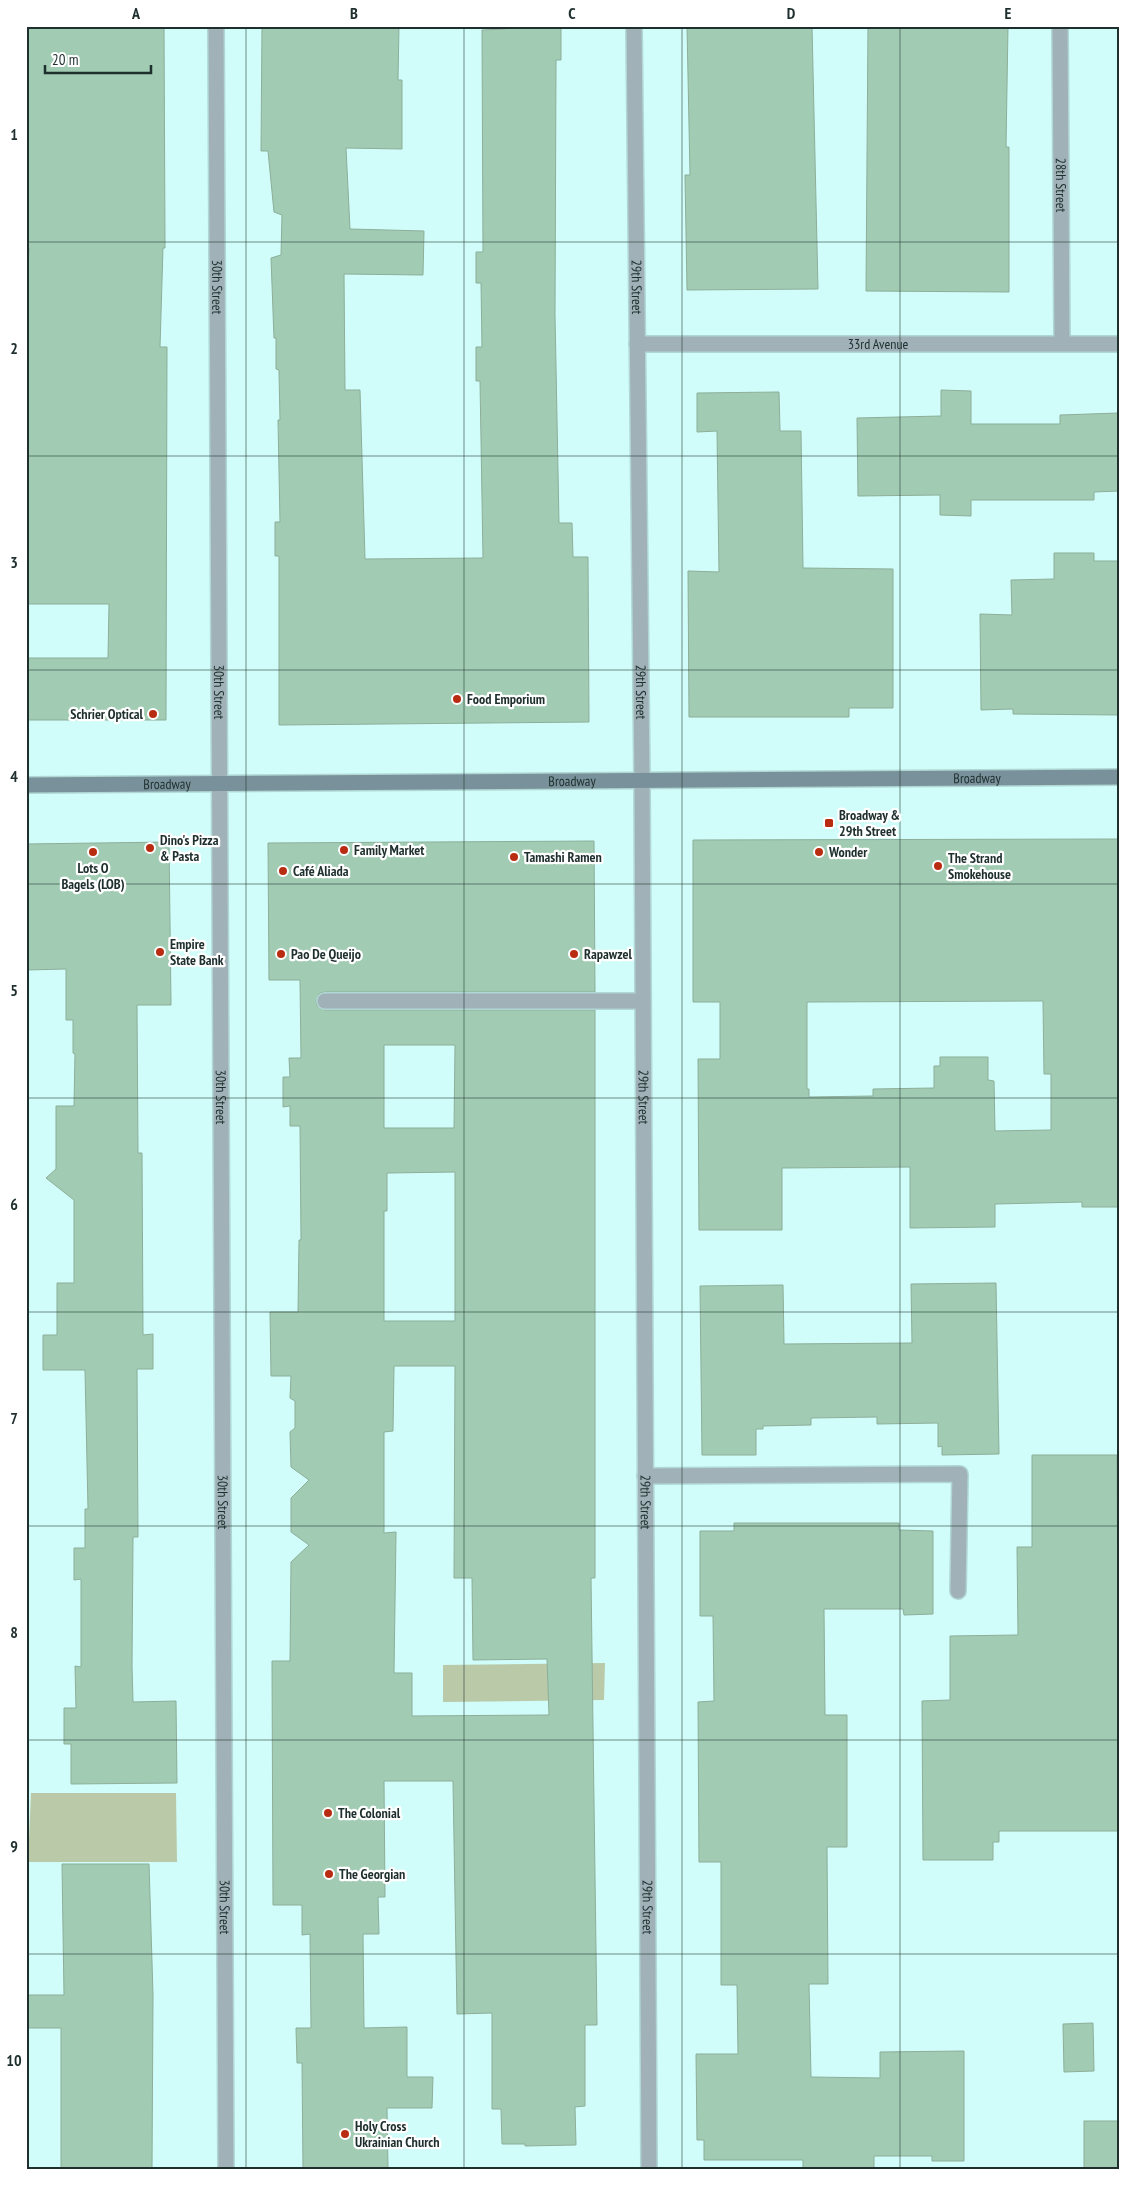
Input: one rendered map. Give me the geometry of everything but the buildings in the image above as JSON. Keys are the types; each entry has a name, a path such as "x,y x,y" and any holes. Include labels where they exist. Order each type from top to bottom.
{"main road":[{"name":"Broadway","path":"26,785 1119,777"}],"street":[{"name":"30th Street","path":"216,26 226,2169"},
{"name":"29th Street","path":"634,26 642,780 650,2169"},
{"name":"28th Street","path":"1060,26 1062,343"},
{"name":"33rd Avenue","path":"637,344 1119,344"},
{"path":"325,1001 643,1001"},
{"path":"645,1476 960,1474 958,1591"}],"green space":[{"path":"605,1663 604,1700 443,1702 443,1665"},
{"path":"31,1793 176,1793 177,1862 28,1862"}],"place":[{"name":"Food Emporium","path":"457,699"},
{"name":"Schrier Optical","path":"153,714"},
{"name":"Broadway & 29th Street","path":"829,823"},
{"name":"Dino's Pizza & Pasta","path":"150,848"},
{"name":"Family Market","path":"344,850"},
{"name":"Lots O Bagels (LOB)","path":"93,852"},
{"name":"Wonder","path":"819,852"},
{"name":"Tamashi Ramen","path":"514,857"},
{"name":"The Strand Smokehouse","path":"938,866"},
{"name":"Café Aliada","path":"283,871"},
{"name":"Empire State Bank","path":"160,952"},
{"name":"Pao De Queijo","path":"281,954"},
{"name":"Rapawzel","path":"574,954"},
{"name":"The Colonial","path":"328,1813"},
{"name":"The Georgian","path":"329,1874"},
{"name":"Holy Cross Ukrainian Church","path":"345,2134"}]}
